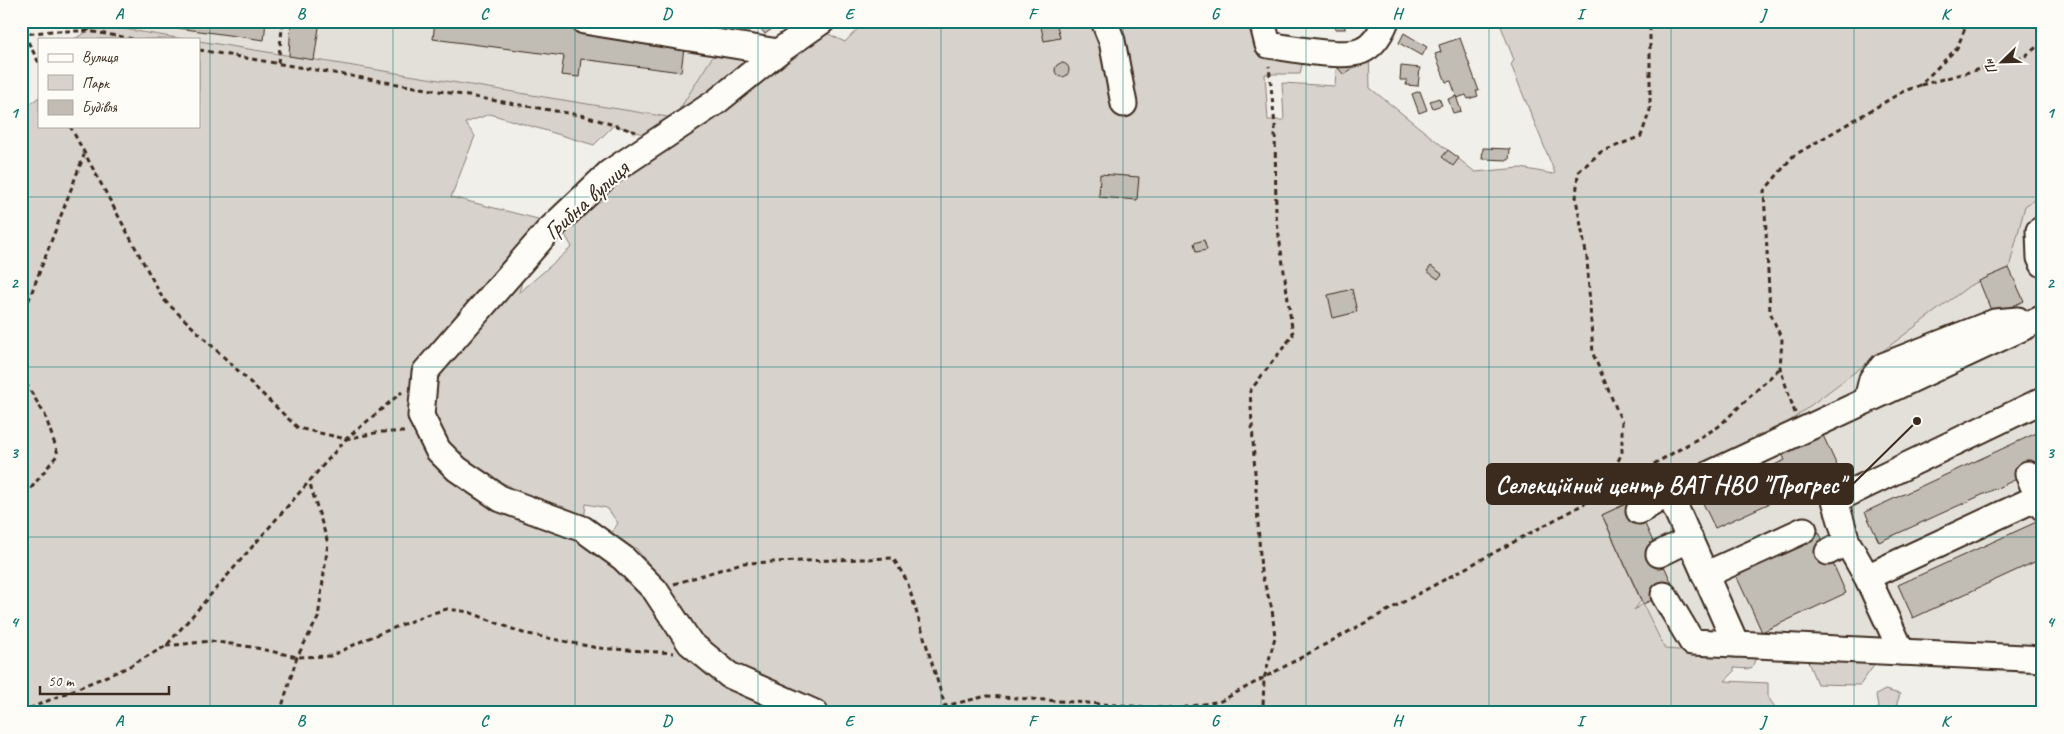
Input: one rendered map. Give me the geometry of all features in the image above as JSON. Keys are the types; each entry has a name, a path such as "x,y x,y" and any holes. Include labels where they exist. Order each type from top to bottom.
{"street":[{"path":"584,21 778,52"},
{"name":"Грибна вулиця","path":"425,372 548,231 609,173 716,102 778,52 822,21"},
{"path":"1104,21 1112,41 1124,104"},
{"path":"1265,33 1323,52 1356,52 1365,49 1373,42 1386,21"},
{"path":"2043,229 2039,231 2040,258 2043,264"},
{"path":"1639,511 1669,493 2043,318"},
{"path":"425,372 421,416 438,450 457,469 501,499 582,529 623,558 655,590 690,643 729,675 815,713"},
{"path":"1902,652 1867,577 1837,547 1835,500 2043,400"},
{"path":"1867,577 2041,500 2028,474"},
{"path":"1669,493 1736,644"},
{"path":"1706,575 1804,530"},
{"path":"1658,554 1690,539"},
{"path":"1664,594 1692,642 2043,659"}],"path":[{"path":"88,31 89,21"},
{"path":"278,64 283,21"},
{"path":"1602,494 1622,454 1622,422 1593,354 1587,258 1576,199 1578,172 1601,152 1641,136 1650,110 1650,28 1653,21"},
{"path":"1920,85 1957,48 1968,21"},
{"path":"38,61 23,33 88,31 128,38"},
{"path":"1265,33 1275,126 1276,215 1293,334 1250,391 1261,572 1272,609 1275,637 1264,679 1262,706 1266,713"},
{"path":"1802,431 1780,368 1782,340 1770,312 1764,191 1793,156 1902,92 1920,85 2024,57 2043,42"},
{"path":"200,50 585,116 660,140"},
{"path":"71,128 163,299 298,428 346,439 380,432 408,432 432,438"},
{"path":"21,336 25,310 84,154"},
{"path":"21,366 25,382 45,415 58,454 21,501"},
{"path":"936,713 945,706 987,696 1175,708 1221,701 1602,494 1718,427 1780,368"},
{"path":"21,712 126,668 166,646 346,439 425,372"},
{"path":"280,713 297,657 318,618 328,543 309,481"},
{"path":"655,590 742,563 893,558 907,580 945,706"},
{"path":"166,646 210,640 297,657 331,656 364,640 447,609 469,612 524,633 598,648 702,653"}],"shaded area":[{"path":"107,21 677,21 727,32 675,118 200,41 200,38 177,38 106,26"},
{"path":"2043,194 2043,675 1666,649 1602,515 1770,436 1969,286 2009,268 2025,206"}],"green space":[{"path":"865,21 1262,21 1266,38 1305,50 1300,74 1265,74 1268,120 1284,120 1282,83 1335,86 1336,70 1352,53 1369,46 1370,88 1475,172 1521,168 1553,174 1555,173 1511,65 1514,60 1499,21 2043,21 2043,194 2025,206 2009,268 1969,286 1770,436 1602,515 1641,601 1634,610 1643,604 1665,649 1757,656 1751,669 1734,668 1734,672 1725,681 1768,683 1768,697 1779,713 21,713 21,111 38,98 38,128 200,128 200,41 674,118 721,43 752,48 814,27 845,42","holes":["490,114 594,145 614,125 659,139 558,222 572,247 519,293 538,219 451,197 475,136 465,123","463,457 483,475 510,486 501,499 457,469","586,504 607,508 618,523 609,537 623,547 636,548 655,574 583,529"]},
{"path":"99,25 177,38 76,38"},
{"path":"1807,659 1875,664 1860,685 1817,684"},
{"path":"1885,690 1900,694 1894,713 1879,713 1876,695"}],"building":[{"path":"128,21 266,21 264,40"},
{"path":"291,21 320,21 314,60 289,56"},
{"path":"435,21 559,21 685,39 681,72 581,59 579,77 561,75 564,56 433,39"},
{"path":"769,21 773,21 776,26 765,34 760,28"},
{"path":"1056,21 1060,38 1044,41 1040,22"},
{"path":"1335,21 1345,21 1345,29 1335,29"},
{"path":"1404,33 1427,47 1422,56 1399,43"},
{"path":"1460,38 1479,91 1476,91 1478,96 1468,99 1466,95 1457,98 1451,81 1446,82 1435,54 1441,52 1439,45"},
{"path":"1349,60 1355,66 1344,75 1338,68"},
{"path":"1059,63 1065,63 1069,70 1065,77 1059,77 1055,73 1055,67"},
{"path":"1401,66 1420,68 1418,86 1406,85 1407,80 1400,80"},
{"path":"1420,91 1427,110 1419,113 1412,94"},
{"path":"1456,96 1461,111 1453,113 1448,99"},
{"path":"1439,98 1442,105 1433,108 1430,101"},
{"path":"1483,148 1510,149 1509,160 1482,159"},
{"path":"1448,150 1459,158 1453,166 1442,157"},
{"path":"1100,174 1139,177 1137,200 1099,197"},
{"path":"1204,240 1207,250 1196,252 1194,243"},
{"path":"1431,266 1442,274 1438,279 1427,271"},
{"path":"2009,268 2024,301 1993,315 1979,281"},
{"path":"1352,289 1357,312 1333,318 1328,295"},
{"path":"2043,430 2043,467 1879,542 1865,512"},
{"path":"1821,431 1844,481 1803,500 1799,490 1715,528 1701,499 1785,460 1780,450"},
{"path":"1634,500 1675,590 1643,604 1602,515"},
{"path":"2043,519 2043,558 1913,618 1898,585"},
{"path":"1819,532 1846,593 1762,632 1734,571"}],"place":[{"name":"Селекційний центр ВАТ НВО \"Прогрес\"","path":"1917,421"}]}
